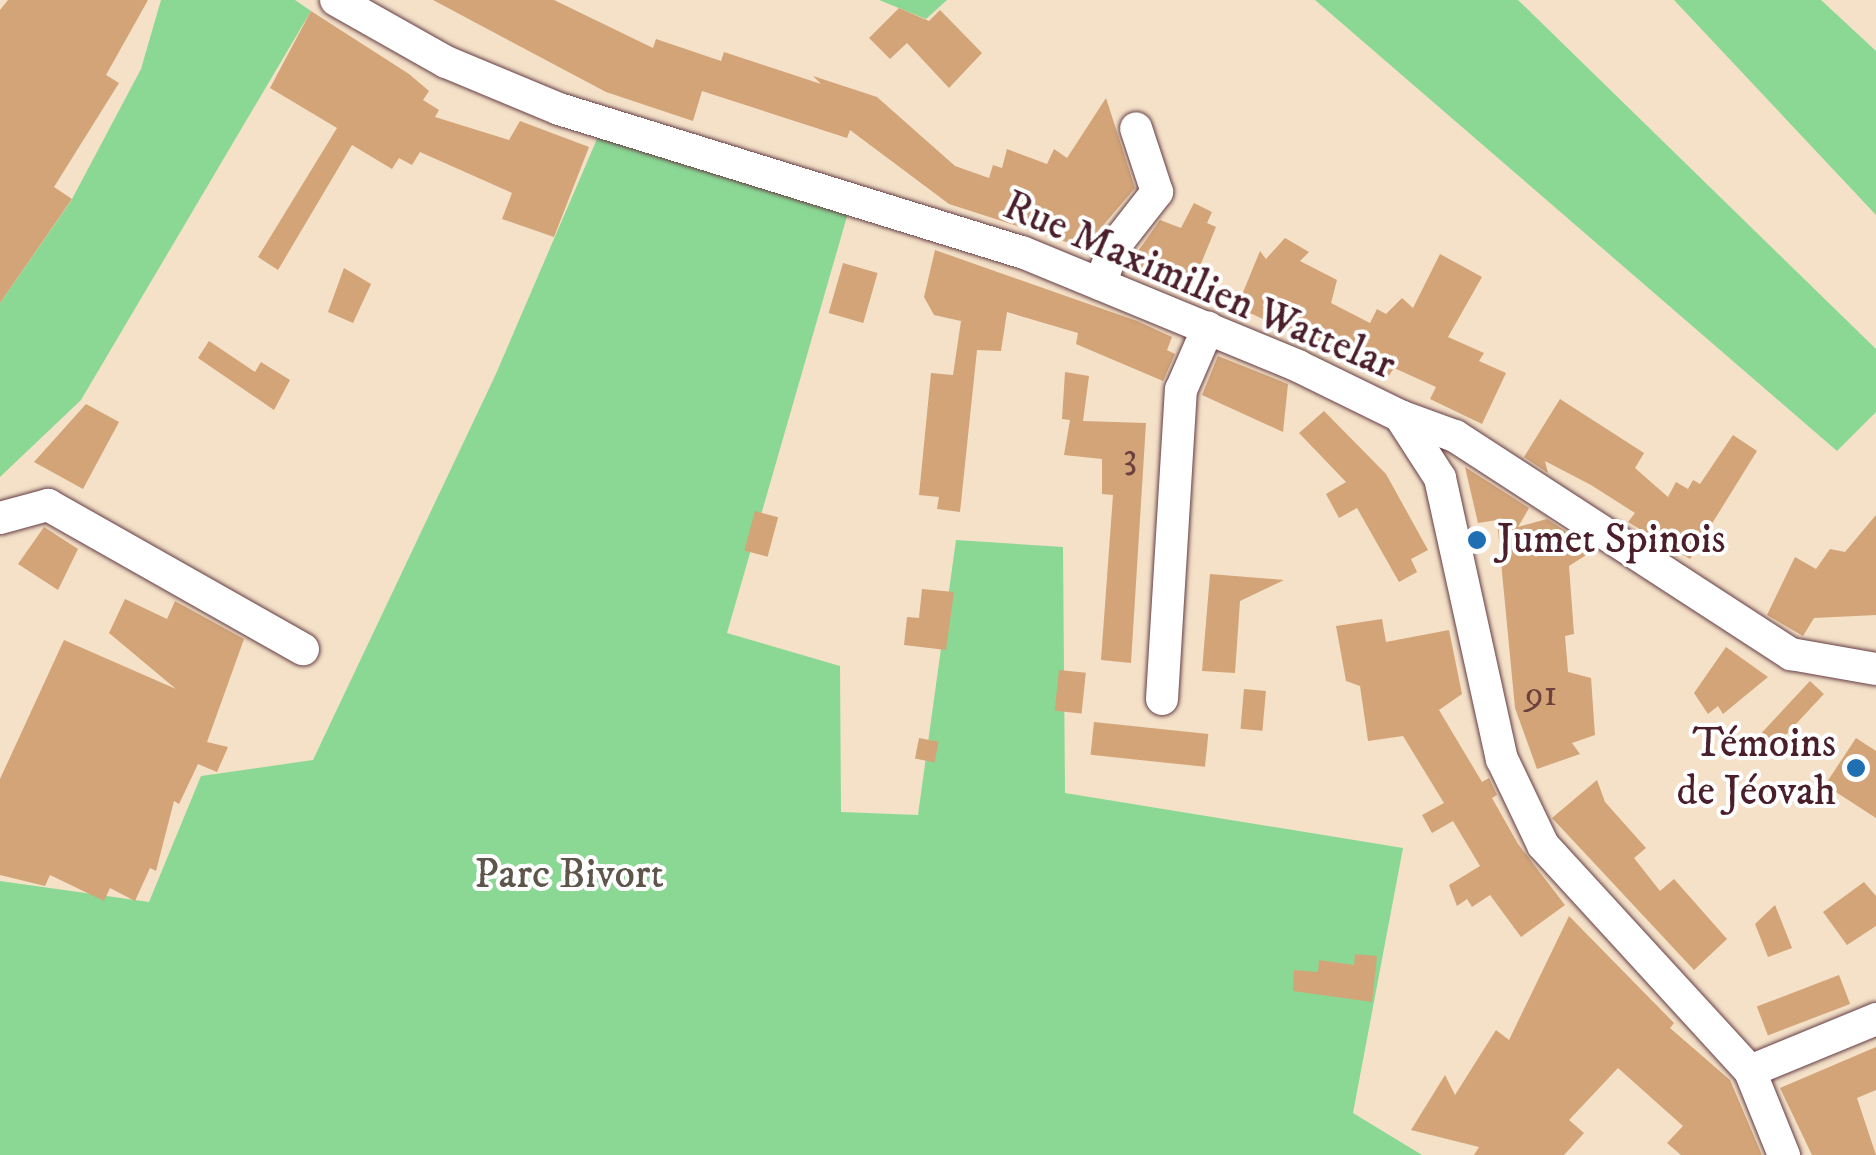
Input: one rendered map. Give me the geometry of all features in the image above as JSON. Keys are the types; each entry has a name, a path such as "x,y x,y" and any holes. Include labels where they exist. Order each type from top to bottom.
{"street":[{"name":"Rue Maximilien Wattelar","path":"336,0 446,62 559,109 1022,252 1208,328 1400,416 1440,478 1502,758 1543,845 1750,1071 1784,1155"},
{"path":"1100,284 1114,247 1157,192 1136,128"},
{"path":"1162,699 1181,390 1208,328"},
{"path":"1400,416 1455,436 1792,654 1876,670"},
{"path":"0,518 48,505 303,649"},
{"path":"1750,1071 1876,1019"}],"green space":[{"path":"161,0 295,0 311,11 81,400 0,477 0,303 71,201 141,69"},
{"path":"879,0 947,0 926,19"},
{"path":"1315,0 1518,0 1876,349 1876,412 1837,451"},
{"path":"1674,0 1821,0 1876,51 1876,215"},
{"name":"Parc Bivort","path":"600,132 852,199 727,633 840,666 841,812 918,815 956,540 1063,547 1065,793 1403,848 1353,1113 1422,1155 0,1155 0,881 149,902 201,776 313,760 495,376"}],"building":[{"path":"8,0 148,0 106,75 119,83 54,187 72,199 0,303 0,10"},
{"path":"433,0 554,0 653,48 656,39 721,61 724,52 821,84 813,76 877,97 955,166 989,178 993,165 1002,168 1007,149 1047,164 1054,149 1067,158 1106,98 1135,188 1100,229 1091,250 949,204 850,130 847,138 702,91 693,121 606,92"},
{"path":"899,8 929,21 940,10 982,53 949,88 907,43 890,59 869,38"},
{"path":"311,11 429,91 423,100 439,110 435,117 509,140 520,121 589,147 554,237 502,219 512,193 420,152 412,165 399,158 392,169 352,145 278,270 258,257 337,128 270,88"},
{"path":"1194,203 1212,212 1207,223 1216,227 1191,288 1129,264 1160,220 1181,228"},
{"path":"1285,238 1309,252 1300,261 1337,280 1331,303 1370,323 1377,309 1386,314 1402,298 1413,308 1440,254 1482,277 1448,337 1484,353 1479,361 1506,373 1482,424 1430,399 1436,387 1394,368 1388,377 1237,307 1260,251 1266,259"},
{"path":"935,250 1137,321 1172,337 1167,350 1175,354 1163,381 1076,344 1078,333 1007,312 1001,351 977,350 960,512 937,509 939,497 919,495 931,373 953,375 961,321 934,315 924,297"},
{"path":"843,263 878,273 863,323 829,313"},
{"path":"344,268 371,284 353,323 328,312"},
{"path":"209,341 255,372 261,362 290,380 274,410 198,358"},
{"path":"1218,356 1288,384 1283,432 1202,395"},
{"path":"1065,372 1089,376 1083,421 1146,423 1131,663 1101,660 1113,495 1102,494 1102,459 1064,455 1070,420 1062,419"},
{"path":"1560,399 1644,453 1635,468 1668,497 1676,482 1688,489 1693,480 1700,484 1733,435 1757,451 1690,559 1628,522 1635,513 1591,485 1545,461 1548,473 1524,457"},
{"path":"86,404 119,422 83,489 34,462"},
{"path":"1324,411 1386,474 1428,550 1411,559 1417,572 1399,582 1357,508 1339,518 1326,494 1346,482 1299,433"},
{"path":"1465,467 1529,508 1518,527 1547,519 1594,550 1569,566 1574,634 1565,636 1568,672 1591,678 1595,735 1572,743 1580,754 1537,769 1515,708 1497,520 1478,523"},
{"path":"755,511 778,517 768,557 744,551"},
{"path":"1876,515 1876,615 1814,618 1803,636 1767,615 1795,557 1816,569 1830,549 1845,552"},
{"path":"44,527 78,549 58,590 18,564"},
{"path":"1210,574 1284,580 1240,601 1235,673 1202,671"},
{"path":"922,589 954,592 946,650 904,645 907,617 919,618"},
{"path":"125,599 167,619 175,601 244,639 207,742 228,747 217,772 198,764 179,804 174,801 156,871 150,868 135,901 110,888 104,901 50,875 45,886 0,875 0,779 64,640 176,689 109,633"},
{"path":"1382,619 1386,642 1449,630 1462,694 1439,710 1482,782 1489,778 1497,795 1492,798 1518,844 1565,905 1521,937 1490,895 1472,907 1467,899 1457,906 1449,885 1480,866 1453,821 1432,833 1422,815 1444,803 1403,736 1368,741 1360,686 1346,681 1336,626"},
{"path":"1726,647 1768,677 1723,714 1718,706 1708,714 1694,693"},
{"path":"1059,670 1086,673 1082,714 1055,711"},
{"path":"1810,681 1824,694 1771,751 1757,738"},
{"path":"1244,689 1266,691 1262,731 1241,729"},
{"path":"1094,722 1208,734 1205,767 1091,755"},
{"path":"919,738 939,742 935,762 915,759"},
{"name":"Témoins de Jéovah","path":"1856,738 1876,751 1876,818 1825,785"},
{"path":"1597,780 1605,802 1646,848 1634,858 1660,891 1674,879 1727,939 1694,970 1552,818"},
{"path":"1864,882 1876,896 1876,926 1847,945 1823,912"},
{"path":"1775,905 1792,948 1768,957 1755,924"},
{"path":"1569,916 1674,1023 1670,1028 1730,1080 1762,1155 1681,1155 1667,1143 1683,1126 1618,1068 1569,1120 1584,1133 1564,1155 1474,1155 1479,1147 1411,1130 1445,1075 1455,1095 1496,1030 1509,1040"},
{"path":"1355,954 1377,956 1372,1002 1293,991 1294,970 1318,972 1319,960 1354,965"},
{"path":"1839,975 1850,1004 1768,1035 1757,1007"},
{"path":"1876,1047 1876,1090 1857,1098 1876,1155 1812,1155 1780,1088"}],"place":[{"name":"Jumet Spinois","path":"1477,540"},
{"name":"Témoins de Jéovah","path":"1856,768"}]}
